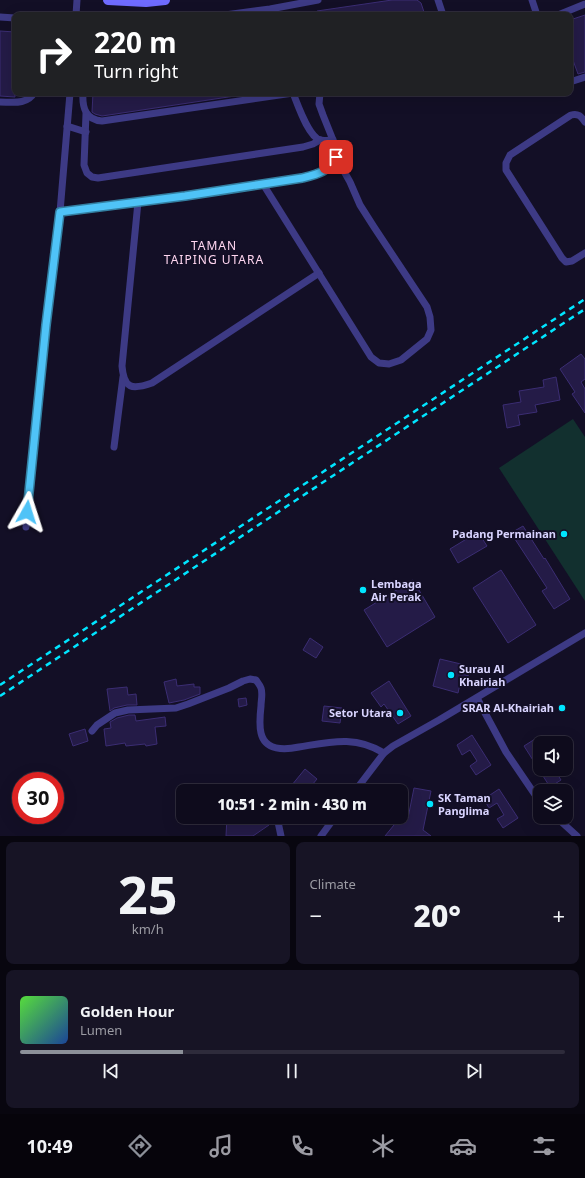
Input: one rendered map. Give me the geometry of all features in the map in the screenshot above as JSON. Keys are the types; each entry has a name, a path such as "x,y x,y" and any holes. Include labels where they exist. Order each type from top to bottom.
{"main road":[{"path":"108,0 146,2 165,0"}],"street":[{"path":"76,0 76,12"},
{"path":"271,12 318,0"},
{"path":"438,0 442,12"},
{"path":"532,0 536,12"},
{"path":"565,12 585,4"},
{"path":"0,17 12,18"},
{"path":"573,81 585,77"},
{"path":"0,102 22,102 32,96"},
{"path":"26,527 46,325 60,212 70,96"},
{"path":"83,96 86,114 84,165 87,173 92,177 98,178 303,147 320,140 333,140"},
{"path":"86,114 98,121 108,121 273,96"},
{"path":"294,96 309,130 320,140"},
{"path":"263,184 371,357 379,363 389,364 401,360 427,339 431,330 430,317 427,307 360,205 336,157 333,140 319,104 320,96"},
{"path":"585,122 581,116 576,114 570,115 510,155 506,162 506,170 562,258 566,262 572,261 585,252"},
{"path":"67,126 86,132"},
{"path":"60,212 302,178 314,175 324,170 331,165 336,157"},
{"path":"114,447 123,376 122,366 138,202"},
{"path":"123,376 127,384 134,387 152,383 319,274"},
{"path":"360,784 384,753 393,746 477,698 585,633"},
{"path":"92,731 97,725 115,713 128,710 176,708 250,679 256,680 262,692 260,722 261,734 265,742 272,747 290,749 331,741 354,742 376,748 384,753"},
{"path":"477,698 506,752 533,792"},
{"path":"278,824 281,836"},
{"path":"321,836 330,824"},
{"path":"564,824 577,836"}],"green space":[{"name":"Padang Permainan","path":"573,419 585,437 585,601 499,468"}],"building":[{"path":"392,0 417,0 421,3 424,12 317,12"},
{"path":"585,15 585,72 578,74 573,60 573,19"},
{"path":"0,31 12,32 12,96 15,97 0,96"},
{"path":"93,96 235,96 102,116 92,112"},
{"path":"581,354 585,359 585,379 581,382 585,389 585,413 572,394 575,392 560,369"},
{"path":"556,377 560,400 535,405 537,412 518,415 520,425 507,428 503,405 521,402 519,391 544,387 543,380"},
{"path":"523,526 570,599 554,609 542,591 547,588 511,533"},
{"path":"478,532 487,546 458,563 450,549"},
{"path":"501,570 536,625 508,643 473,588"},
{"path":"413,580 435,617 387,647 364,610"},
{"path":"310,638 323,647 316,658 303,650"},
{"name":"Surau Al Khairiah","path":"440,659 465,665 462,674 469,676 467,686 460,684 458,693 433,686"},
{"path":"176,679 177,686 194,684 194,687 200,687 200,694 184,700 169,703 164,682"},
{"path":"389,681 411,716 398,724 384,704 381,707 371,693"},
{"path":"127,687 128,695 136,694 137,705 127,705 114,708 110,711 107,689"},
{"path":"246,698 247,705 239,707 238,699"},
{"path":"324,706 342,708 340,723 322,721"},
{"path":"135,715 136,721 165,717 166,726 155,727 157,744 146,746 145,744 126,746 125,743 106,746 104,729 111,728 110,722 117,718"},
{"path":"85,729 88,741 73,746 69,734"},
{"path":"472,735 491,765 476,775 470,766 477,761 470,750 462,755 457,745"},
{"path":"533,740 533,760 524,746"},
{"path":"305,769 317,779 313,784 293,784"},
{"path":"543,776 558,776 561,780 555,784 548,784"},
{"path":"414,788 431,791 423,830 431,836 385,836 395,824 408,824"},
{"path":"499,789 518,818 503,828 497,819 504,815 497,803 489,808 484,799"},
{"path":"227,824 269,825 253,836 226,836"}],"railway":[{"path":"0,685 585,299"},
{"path":"0,696 585,309"}],"place":[{"name":"Padang Permainan","path":"564,534"},
{"name":"Lembaga Air Perak","path":"363,590"},
{"name":"Surau Al Khairiah","path":"451,675"},
{"name":"SRAR Al-Khairiah","path":"562,708"},
{"name":"Setor Utara","path":"400,713"},
{"name":"SK Taman Panglima","path":"430,804"}],"district":[{"name":"TAMAN TAIPING UTARA","path":"214,253"}],"route":[{"path":"27,512 46,325 60,212 185,196 302,178 314,175 324,170 331,165 336,157"}]}
